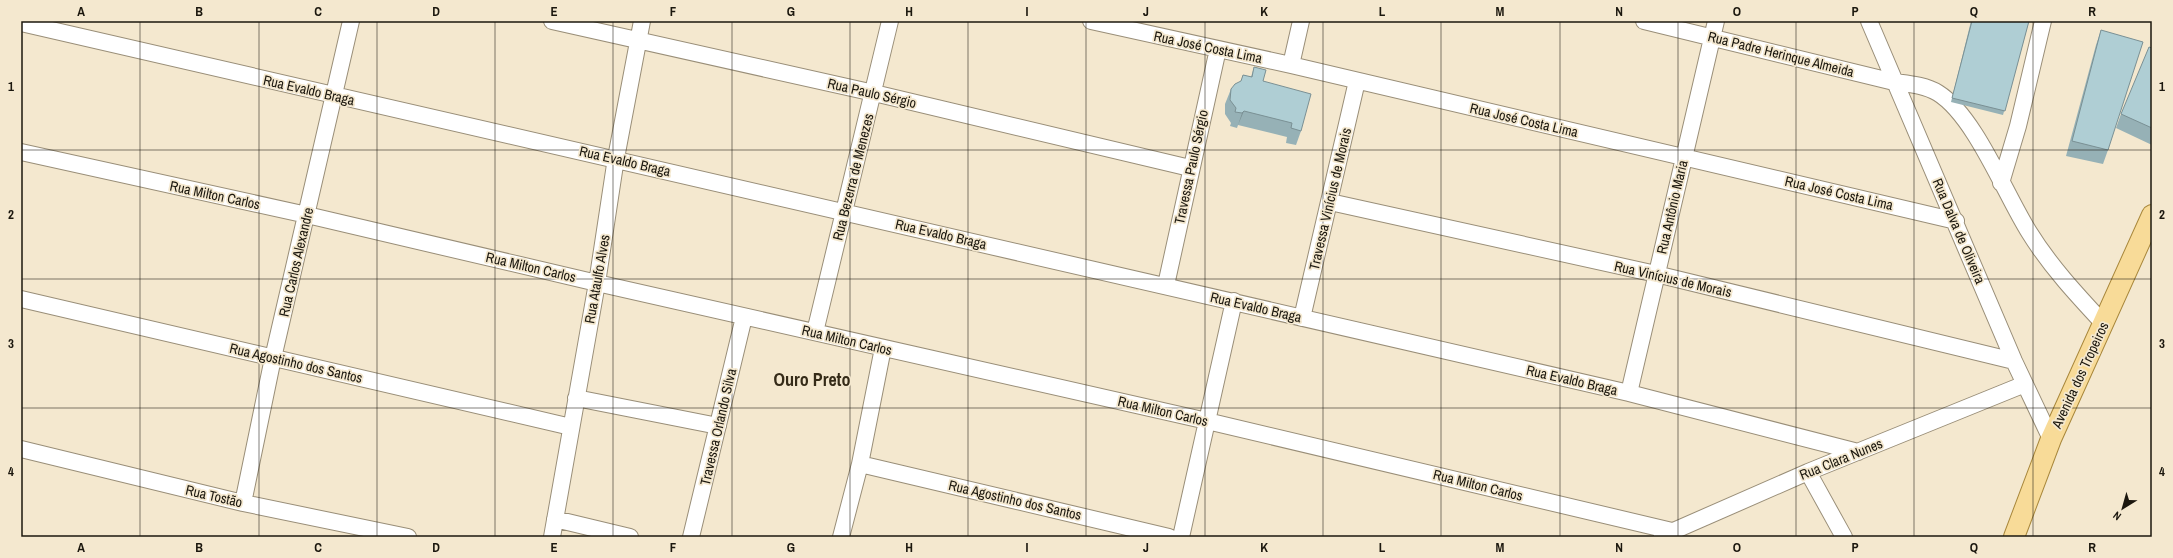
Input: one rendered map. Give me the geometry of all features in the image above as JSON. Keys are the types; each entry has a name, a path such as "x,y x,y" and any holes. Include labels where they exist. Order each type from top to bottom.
{"main road":[{"name":"Avenida dos Tropeiros","path":"2014,537 2051,439 2104,324 2152,214"}],"street":[{"name":"Rua Carlos Alexandre","path":"243,503 273,358 351,21"},
{"name":"Rua Paulo Sérgio","path":"552,21 874,93 1190,168"},
{"name":"Rua Ataulfo Alves","path":"552,537 597,283 616,158 642,21"},
{"name":"Rua Bezerra de Menezes","path":"815,332 874,93 890,21"},
{"name":"Rua José Costa Lima","path":"1091,21 1291,65 1956,221"},
{"path":"1291,65 1301,21"},
{"name":"Rua Padre Herinque Almeida","path":"1644,21 1894,82 1928,88 1938,93 1956,108 1975,135 2029,232 2056,271 2104,324"},
{"name":"Rua Antônio Maria","path":"1629,393 1683,156 1716,21"},
{"name":"Rua Dalva de Oliveira","path":"1869,21 1894,82 1956,221 2014,361 2051,439"},
{"path":"2001,183 2043,21"},
{"name":"Rua Evaldo Braga","path":"21,23 334,96 616,158 1629,393 1858,452"},
{"name":"Travessa Paulo Sérgio","path":"1166,285 1190,168 1218,49"},
{"name":"Travessa Vinícius de Morais","path":"1302,318 1357,81"},
{"name":"Rua Milton Carlos","path":"21,152 307,215 744,317 1207,421 1665,534"},
{"name":"Rua Vinícius de Morais","path":"1330,202 1656,274 2014,361"},
{"name":"Rua Agostinho dos Santos","path":"21,299 571,427"},
{"path":"1181,537 1234,302"},
{"name":"Travessa Orlando Silva","path":"691,537 744,317"},
{"path":"841,537 860,464 883,348"},
{"name":"Rua Clara Nunes","path":"1665,534 1808,472 2025,384"},
{"path":"576,398 718,426"},
{"name":"Rua Tostão","path":"21,449 243,503 408,537"},
{"name":"Rua Agostinho dos Santos","path":"860,464 1169,537"},
{"path":"1808,472 1844,537"},
{"path":"555,519 630,537"}],"building":[{"path":"1972,21 2029,21 2005,111 1952,98"},
{"path":"2101,30 2143,42 2108,150 2072,141"},
{"path":"2149,47 2152,48 2152,128 2121,114"},
{"path":"1254,67 1266,70 1263,81 1311,94 1301,131 1291,128 1292,123 1244,111 1242,113 1235,112 1236,108 1230,100 1231,89 1235,84 1241,81 1243,75 1252,77"}],"district":[{"name":"Ouro Preto","path":"812,379"}]}
